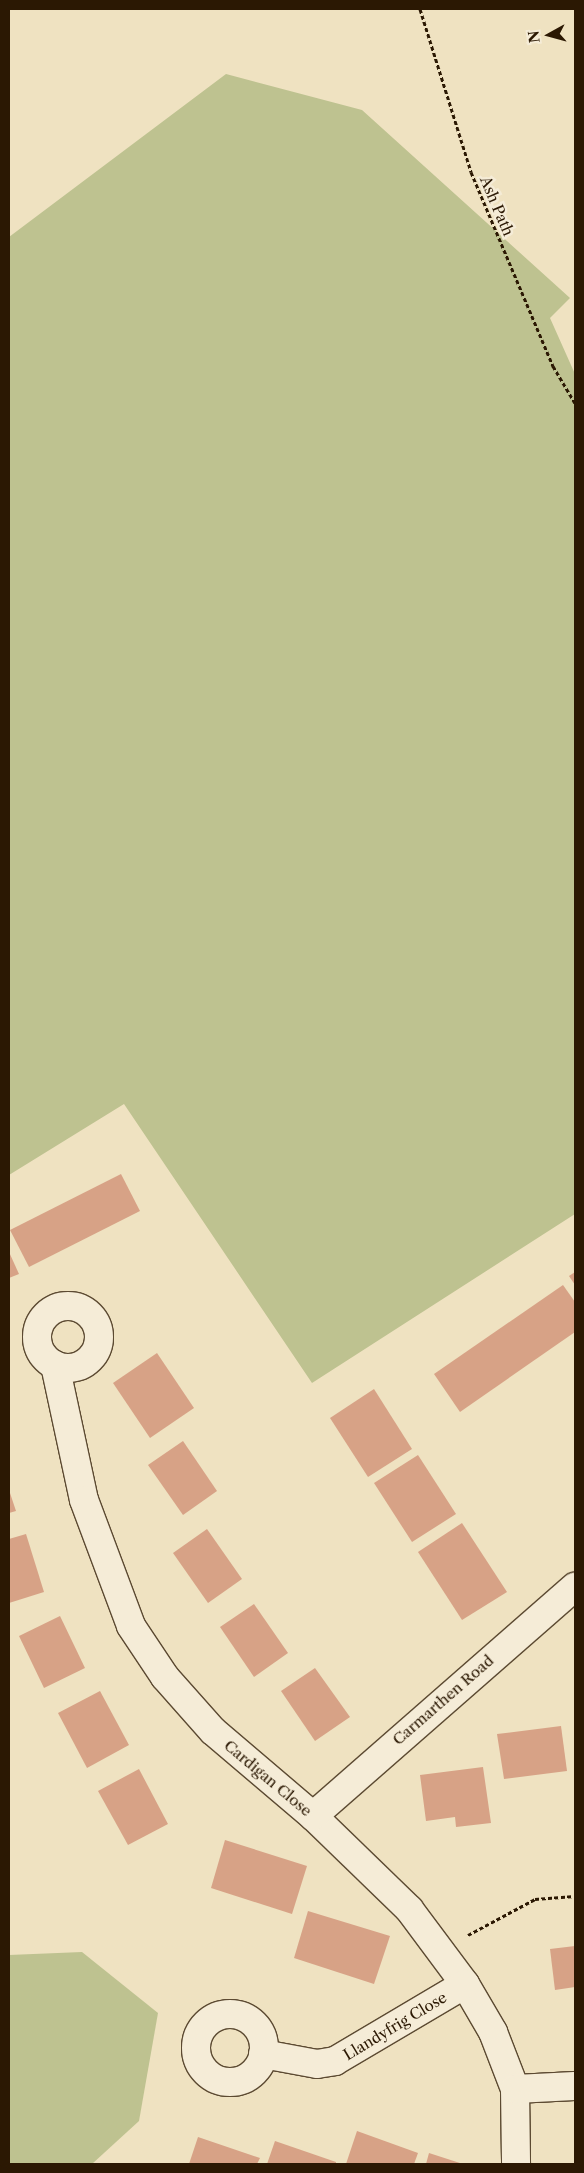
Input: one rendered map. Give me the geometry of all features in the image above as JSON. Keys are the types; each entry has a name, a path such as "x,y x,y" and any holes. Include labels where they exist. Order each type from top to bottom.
{"street":[{"name":"Cardigan Close","path":"55,1365 84,1500 131,1626 165,1677 213,1731 313,1816 409,1909 465,1984 493,2032 515,2089 516,2164"},
{"name":"Carmarthen Road","path":"313,1816 575,1587"},
{"name":"Llandyfrig Close","path":"263,2054 317,2064 335,2061 465,1984"},
{"path":"515,2089 575,2086"}],"path":[{"name":"Ash Path","path":"420,9 471,172 553,366 575,403"},
{"path":"439,1950 535,1899 575,1896"}],"green space":[{"path":"226,74 362,110 570,298 550,318 575,374 575,1214 312,1383 124,1104 9,1175 9,237"},
{"path":"82,1952 158,2013 139,2121 92,2164 9,2164 9,1955"}],"building":[{"path":"121,1174 140,1211 29,1267 10,1230"},
{"path":"9,1252 19,1274 9,1278"},
{"path":"575,1272 575,1285 569,1276"},
{"path":"563,1285 575,1302 575,1332 460,1412 434,1374"},
{"path":"157,1353 194,1408 150,1438 113,1383"},
{"path":"374,1389 412,1449 368,1477 330,1418"},
{"path":"183,1441 217,1491 183,1515 148,1465"},
{"path":"418,1455 456,1514 412,1542 374,1483"},
{"path":"9,1490 16,1511 9,1513"},
{"path":"462,1523 507,1592 462,1620 418,1552"},
{"path":"207,1529 242,1579 208,1603 173,1553"},
{"path":"26,1534 44,1592 9,1603 9,1539"},
{"path":"254,1604 288,1653 254,1677 220,1627"},
{"path":"60,1616 85,1668 44,1688 19,1636"},
{"path":"315,1668 350,1717 315,1741 281,1691"},
{"path":"100,1691 129,1745 87,1768 58,1713"},
{"path":"561,1726 567,1771 504,1779 497,1734"},
{"path":"483,1767 491,1823 456,1827 455,1817 426,1821 420,1775"},
{"path":"139,1769 168,1824 128,1845 98,1791"},
{"path":"225,1840 307,1866 292,1914 211,1888"},
{"path":"308,1911 390,1936 374,1984 294,1958"},
{"path":"575,1946 575,1987 555,1990 550,1949"},
{"path":"357,2131 418,2153 414,2164 346,2164"},
{"path":"198,2137 260,2158 257,2164 189,2164"},
{"path":"275,2141 336,2162 336,2164 267,2164"},
{"path":"429,2153 463,2164 426,2164"}]}
